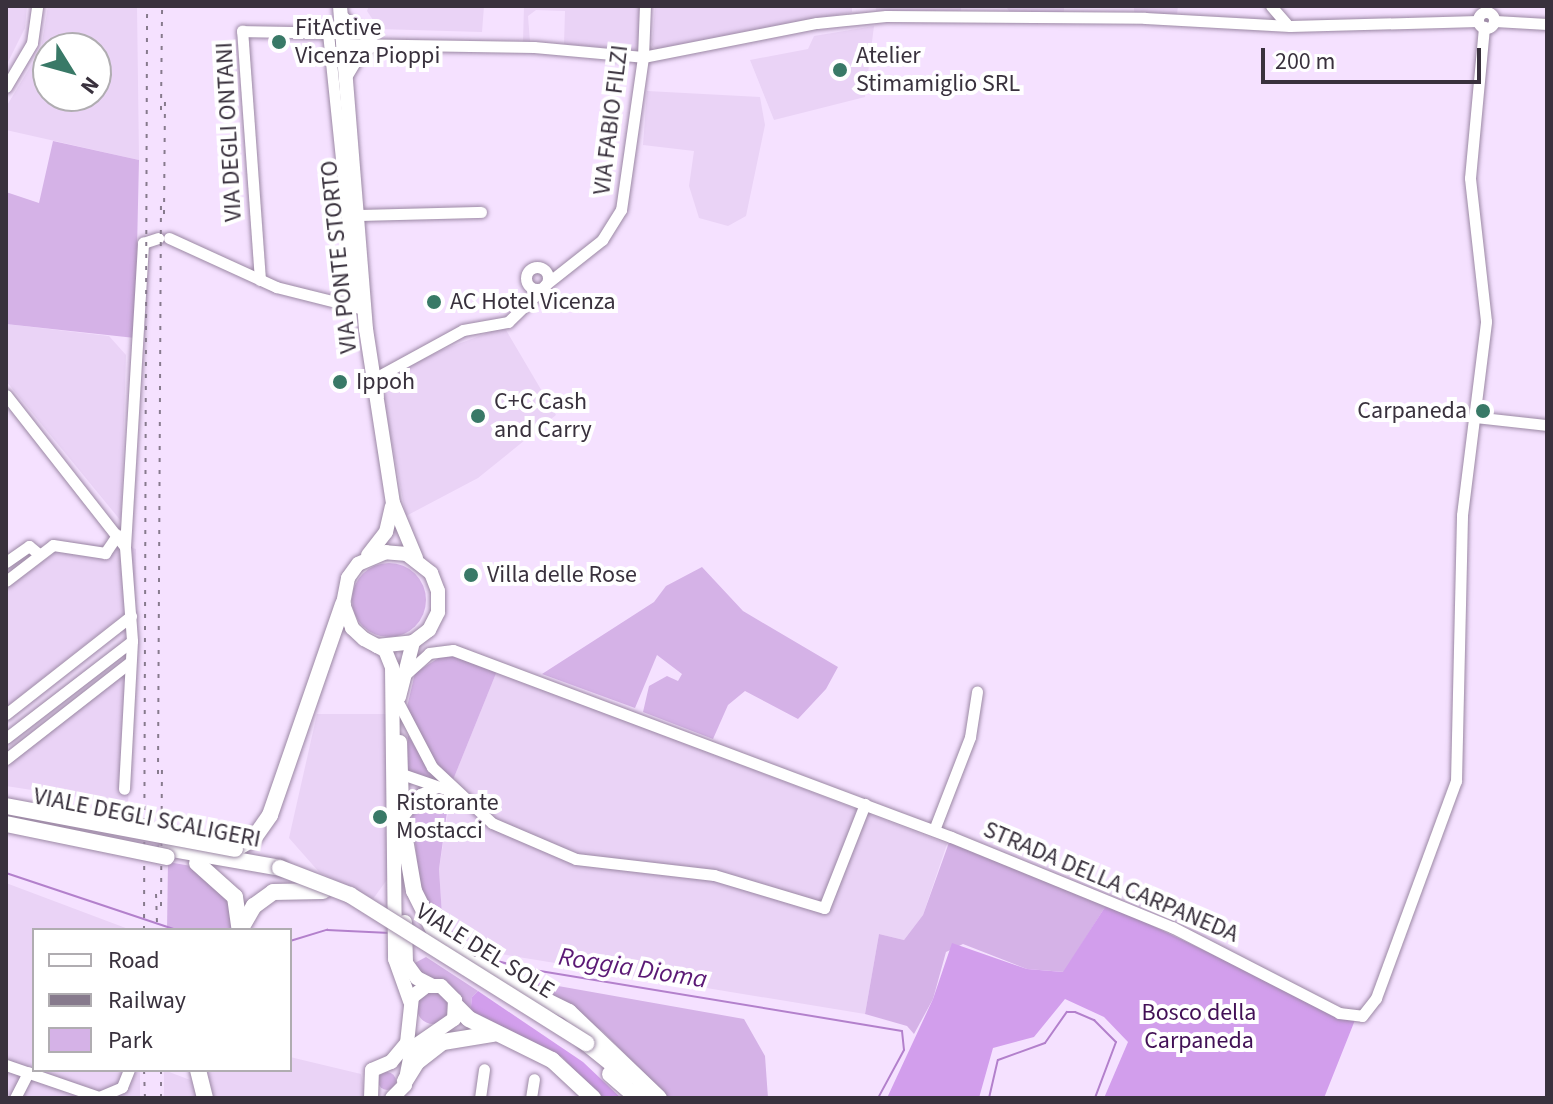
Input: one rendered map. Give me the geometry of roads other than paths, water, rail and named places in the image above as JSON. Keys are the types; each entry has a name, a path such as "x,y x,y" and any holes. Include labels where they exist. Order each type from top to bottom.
{"highway":[{"path":"6,806 235,849 254,838 270,815 343,604"},
{"name":"VIALE DEGLI SCALIGERI","path":"6,813 276,879"},
{"path":"403,822 414,891 449,948 569,1012 659,1098"},
{"name":"VIALE DEGLI SCALIGERI","path":"6,824 276,879"},
{"path":"197,863 229,889 239,909 239,928"},
{"path":"240,928 276,879"},
{"name":"VIALE DEL SOLE","path":"276,879 323,891 584,1047 638,1098"},
{"name":"VIALE DEL SOLE","path":"276,879 350,895 584,1047 652,1098"},
{"path":"456,1006 469,1019 552,1060 593,1098"},
{"path":"440,1029 501,1036"},
{"path":"405,1077 417,1062 443,1042 474,1033 501,1036"},
{"path":"198,1072 205,1098"}],"main road":[{"name":"VIA PONTE STORTO","path":"340,10 337,37 346,77 360,308 375,378 393,503 417,559"},
{"name":"VIA PONTE STORTO","path":"365,559 386,532 393,503"},
{"path":"377,646 413,642 429,630 439,602 431,573 417,559 396,552 365,559 348,578 343,604 352,628 377,646 392,667 400,934 410,969 431,985 450,992 456,1006 440,1029 412,1048 405,1077 390,1098 371,1093 372,1070 391,1062 407,1043 412,1019 410,1001 396,962 400,934 403,822 396,772 401,681 413,642"},
{"path":"410,1001 418,990 431,985"},
{"path":"412,1019 440,1029"},
{"path":"391,1062 405,1077"}],"street":[{"path":"6,87 32,43 37,6"},
{"name":"VIA FABIO FILZI","path":"515,316 544,286 602,240 621,210 643,57 645,6"},
{"path":"1266,21 1270,6"},
{"path":"1270,6 1290,26"},
{"path":"340,10 371,46"},
{"path":"124,789 132,641 126,554 130,522 133,361 141,344 143,243 163,238 260,280 360,308 337,37 371,46 534,47 643,57 866,12 1266,21 1290,26 1487,18 1547,24"},
{"name":"STRADA DELLA CARPANEDA","path":"401,681 417,662 445,647 934,830 1172,927 1339,1013 1362,1016 1376,998 1456,781 1457,611 1486,321 1471,153 1487,18"},
{"name":"VIA DEGLI ONTANI","path":"260,280 242,31 337,37"},
{"path":"346,77 371,46"},
{"path":"355,215 481,212"},
{"name":"VIA FABIO FILZI","path":"545,271 569,266"},
{"path":"375,378 463,330 499,325 515,316 532,268 545,271 544,286 528,284"},
{"path":"6,395 117,535 126,554"},
{"path":"1474,417 1547,425"},
{"path":"105,553 117,535"},
{"path":"6,581 53,545 126,554"},
{"path":"6,562 29,546 39,554"},
{"path":"6,714 131,616"},
{"path":"6,738 132,641"},
{"path":"6,759 130,662"},
{"path":"934,830 970,737 977,692"},
{"path":"399,704 424,757 462,795 512,835 576,859 714,875 817,909 830,903 865,804"},
{"path":"396,772 462,795"},
{"path":"403,822 420,794 438,786"},
{"path":"6,1065 72,1093 106,1096 122,1087 128,1072"},
{"path":"480,1098 484,1069"},
{"path":"15,1098 28,1072"},
{"path":"531,1098 534,1079"}],"waterway":[{"name":"Roggia Dioma","path":"6,873 170,928"},
{"name":"Roggia Dioma","path":"292,940 327,930 390,933"},
{"name":"Roggia Dioma","path":"466,953 528,969 902,1031 904,1050 878,1098"},
{"name":"Roggia Dioma","path":"989,1098 998,1060 1045,1043 1067,1012 1094,1020 1116,1042 1095,1098"}],"railway":[{"path":"144,928 147,6"},
{"path":"161,110 162,6"},
{"path":"164,214 165,98"},
{"path":"158,774 161,202"},
{"path":"161,906 162,762"},
{"path":"156,894 157,928"},
{"path":"144,1072 145,1098"},
{"path":"161,1072 161,1098"}],"place":[{"name":"FitActive Vicenza Pioppi","path":"279,42"},
{"name":"Atelier Stimamiglio SRL","path":"840,70"},
{"name":"AC Hotel Vicenza","path":"434,302"},
{"name":"Ippoh","path":"340,382"},
{"name":"Carpaneda","path":"1483,411"},
{"name":"C+C Cash and Carry","path":"478,416"},
{"name":"Villa delle Rose","path":"471,575"},
{"name":"Ristorante Mostacci","path":"380,817"}],"park label":[{"name":"Bosco della Carpaneda","path":"1199,1027"}]}
